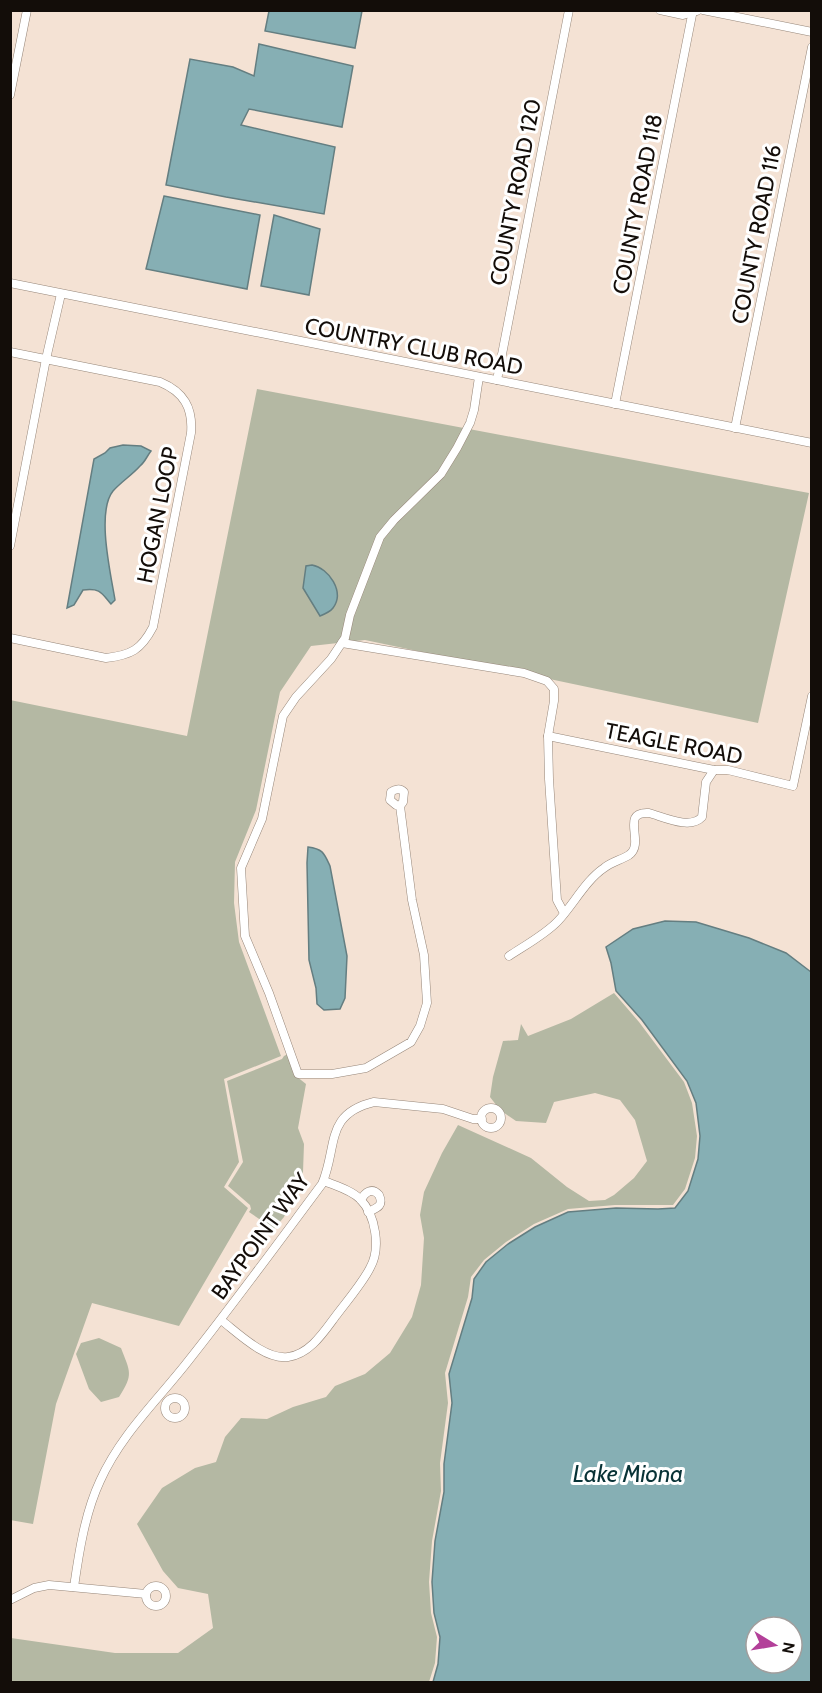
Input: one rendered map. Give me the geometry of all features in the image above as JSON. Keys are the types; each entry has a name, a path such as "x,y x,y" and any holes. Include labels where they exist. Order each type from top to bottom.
{"street":[{"path":"10,95 27,10"},
{"name":"COUNTY ROAD 120","path":"496,380 569,10"},
{"path":"660,10 683,15 697,11 812,32"},
{"name":"COUNTY ROAD 118","path":"615,404 697,11"},
{"name":"COUNTY ROAD 116","path":"735,428 812,47"},
{"name":"COUNTRY CLUB ROAD","path":"10,283 812,443"},
{"path":"10,546 14,508 61,294"},
{"path":"10,352 46,358"},
{"name":"HOGAN LOOP","path":"10,638 106,658 122,656 135,650 146,641 153,627 191,433 192,420 188,406 172,387 160,382 46,358"},
{"path":"400,806 412,900 424,955 427,1003 420,1026 411,1042 366,1068 332,1074 298,1074 269,993 245,936 241,868 262,819 283,716 296,697 331,659 345,638 350,615 380,537 441,474 457,448 470,423 479,377"},
{"path":"342,643 524,673 541,678 550,684 554,690 554,701 548,736 549,779 557,900 564,913"},
{"name":"TEAGLE ROAD","path":"548,736 714,770 721,769 793,786 812,696"},
{"path":"509,956 554,926 599,872 630,854 634,849 634,822 638,815 649,813 689,823 699,820 702,817 706,782 714,770"},
{"name":"BAYPOINT WAY","path":"74,1587 83,1534 98,1483 120,1444 221,1320 324,1181 334,1133 341,1121 350,1111 374,1102 443,1109 473,1119 482,1119"},
{"path":"221,1320 261,1350 275,1356 286,1357 306,1350 371,1268 376,1247 374,1227 368,1212 361,1200 350,1192 324,1181"},
{"path":"361,1200 363,1195 369,1191 375,1191 379,1195 381,1202 379,1206 368,1212"},
{"path":"162,1395 169,1400"},
{"path":"10,1600 34,1587 49,1585 146,1594"}],"green space":[{"path":"257,389 809,493 758,723 365,640 311,646 280,692 256,810 235,862 234,903 239,942 281,1056 224,1079 239,1162 224,1187 248,1208 179,1326 92,1303 56,1404 33,1524 10,1520 10,700 187,736"},
{"path":"614,993 684,1082 692,1103 697,1136 695,1158 685,1189 673,1205 615,1205 568,1209 534,1224 506,1242 484,1260 471,1277 468,1297 445,1373 448,1403 440,1463 441,1491 432,1541 429,1582 431,1613 437,1637 435,1663 429,1682 11,1682 11,1638 115,1653 178,1653 213,1628 208,1594 178,1588 163,1571 137,1524 162,1488 195,1468 216,1462 225,1437 241,1418 267,1419 293,1407 326,1397 335,1386 365,1374 390,1353 412,1317 421,1285 424,1238 420,1215 424,1192 458,1125 531,1158 567,1187 589,1201 605,1200 634,1178 647,1161 635,1120 620,1100 595,1093 554,1102 546,1123 516,1121 500,1110 490,1097 503,1041 518,1040 521,1024 528,1036 571,1019"},
{"path":"288,1054 296,1076 306,1084 298,1128 304,1144 303,1172 284,1217 274,1229 249,1212 250,1205 228,1186 243,1162 227,1081 282,1059"},
{"path":"99,1338 121,1348 129,1373 127,1383 119,1397 101,1402 89,1389 76,1354 81,1343"}],"water":[{"path":"269,11 362,11 355,48 265,31"},
{"path":"259,44 353,66 342,127 249,109 241,125 335,147 324,214 166,185 190,59 233,67 254,76"},
{"path":"164,196 260,215 247,289 146,269"},
{"path":"274,215 320,229 309,295 261,286"},
{"path":"123,445 141,446 151,451 142,464 113,491 108,501 106,544 115,600 111,604 100,592 83,590 74,605 67,608 94,459 110,448"},
{"path":"312,565 324,571 336,588 336,602 333,608 320,616 303,588 306,566"},
{"path":"308,847 322,852 330,866 347,956 345,998 340,1009 324,1010 317,1004 316,988 309,960"},
{"name":"Lake Miona","path":"665,921 696,922 749,938 786,953 811,972 811,1682 433,1682 438,1664 440,1637 434,1613 432,1582 435,1541 444,1492 444,1464 452,1403 449,1374 472,1298 474,1279 486,1262 508,1244 535,1227 568,1212 616,1208 675,1208 688,1191 698,1159 700,1136 696,1103 687,1081 642,1020 616,991 606,947 633,929"}]}
